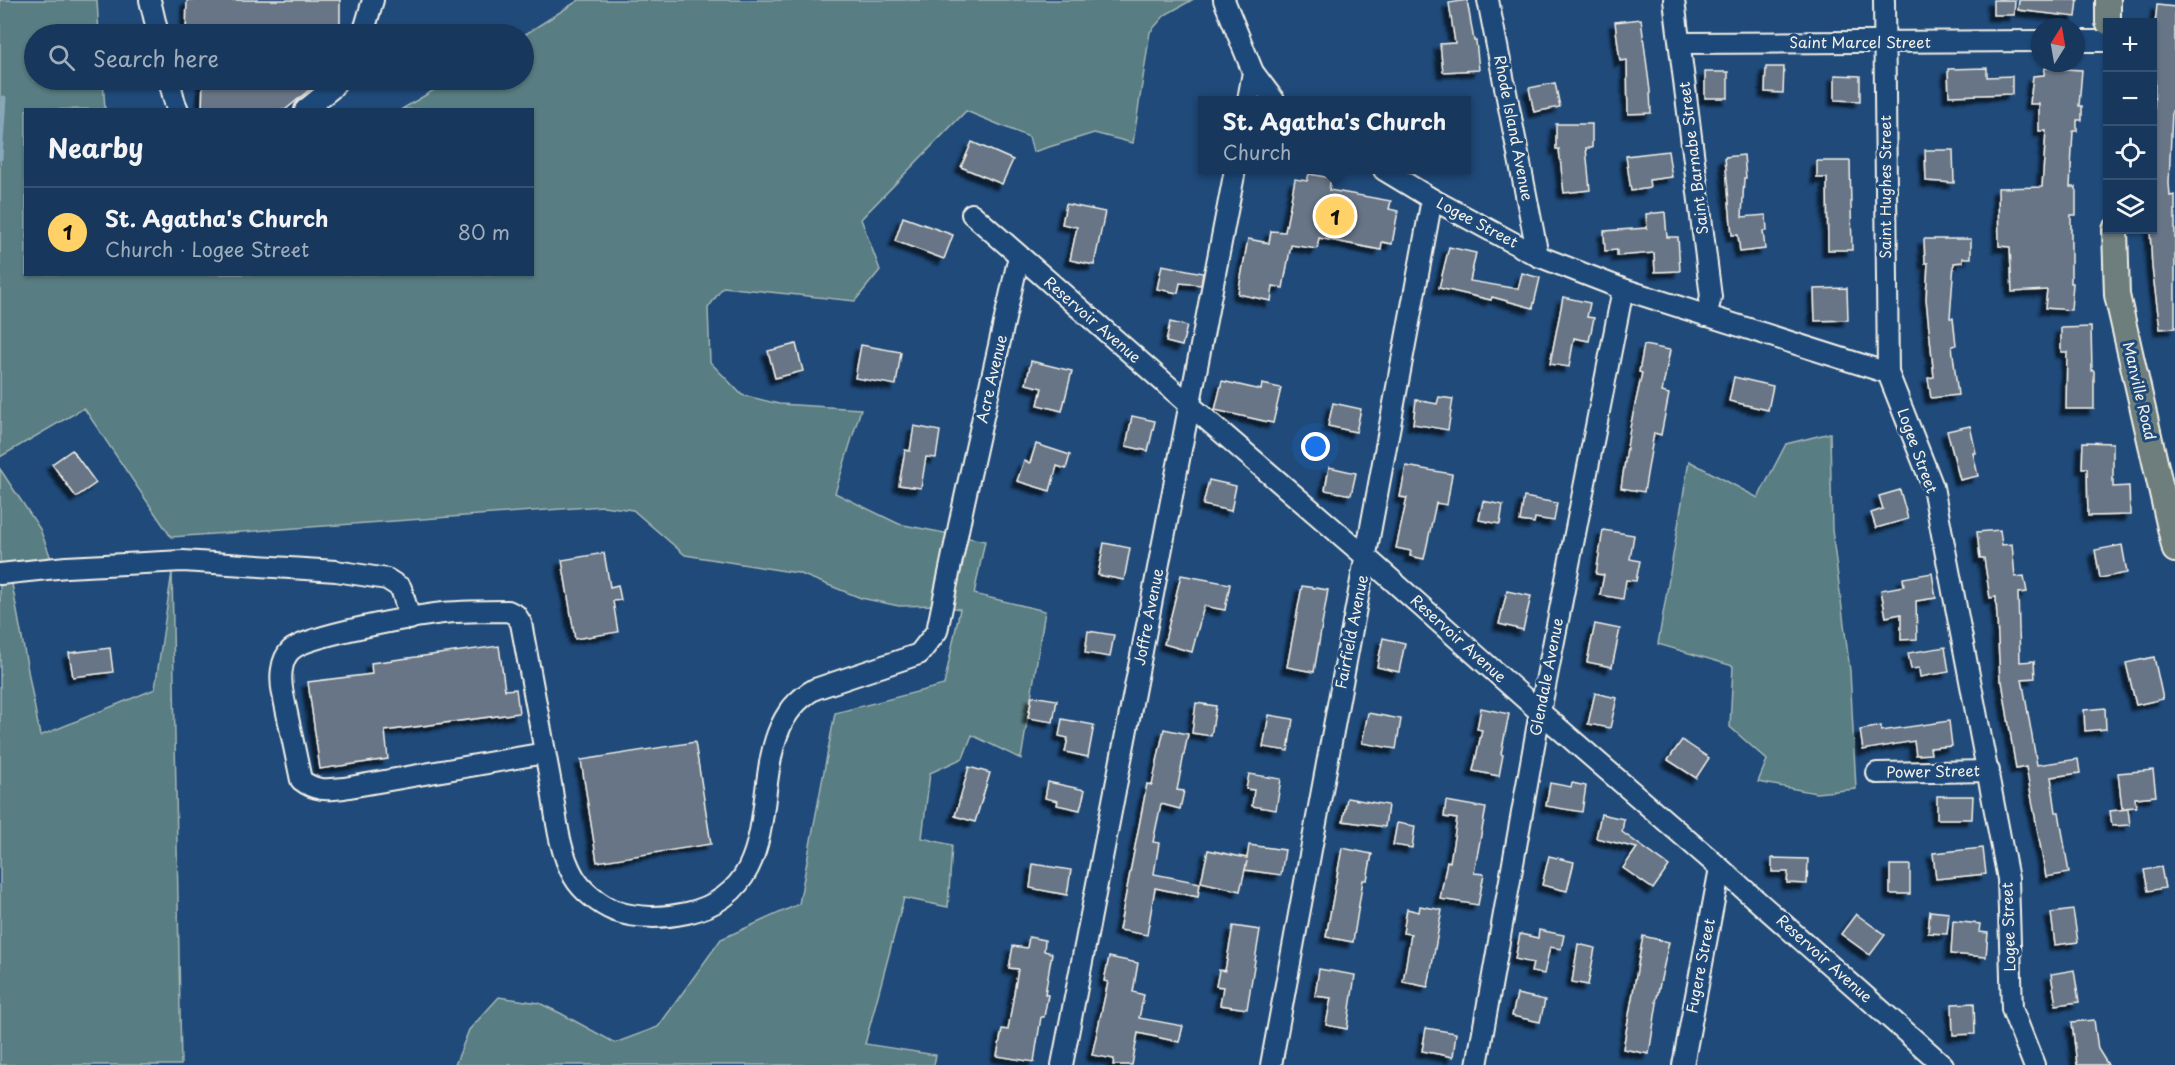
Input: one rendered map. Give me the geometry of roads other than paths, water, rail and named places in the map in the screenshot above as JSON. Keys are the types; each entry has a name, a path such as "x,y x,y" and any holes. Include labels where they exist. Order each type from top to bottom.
{"main road":[{"path":"2108,0 2108,18"},
{"name":"Manville Road","path":"2115,234 2117,295 2175,550"}],"street":[{"path":"150,0 156,24"},
{"path":"366,24 373,0"},
{"path":"1224,0 1253,72 1271,96"},
{"name":"Rhode Island Avenue","path":"1488,0 1538,256"},
{"name":"Saint Barnabe Street","path":"1674,0 1711,297 1706,316"},
{"name":"Saint Hughes Street","path":"1884,0 1888,373"},
{"path":"2085,41 2103,40"},
{"name":"Saint Marcel Street","path":"1680,43 2031,41"},
{"path":"1249,96 1253,72"},
{"path":"172,90 177,108"},
{"path":"307,108 330,90"},
{"name":"Joffre Avenue","path":"1062,1065 1234,174"},
{"name":"Logee Street","path":"1391,174 1538,256 1623,289 1888,373 1933,487 2008,879 2012,1009 2034,1065"},
{"name":"Fairfield Avenue","path":"1271,1065 1432,199"},
{"name":"Reservoir Avenue","path":"972,214 1366,556 1540,712 1943,1065"},
{"name":"Acre Avenue","path":"410,619 442,613 475,611 508,611 516,615 521,623 560,838 575,879 604,906 625,914 653,917 701,910 720,901 735,889 750,865 757,847 771,758 780,726 792,706 801,696 815,689 919,654 937,631 1019,256"},
{"name":"Glendale Avenue","path":"1477,1065 1540,712 1623,289"},
{"path":"0,574 66,567 183,561 336,571 387,579 401,588 410,619 330,635 293,649 285,657 281,684 301,780 312,788 325,790 545,753"},
{"name":"Power Street","path":"1877,773 1989,771"},
{"name":"Fugere Street","path":"1683,1065 1720,868"}],"waterway":[{"path":"0,158 4,98"}],"place":[{"name":"St. Agatha's Church","path":"1335,216"}]}
